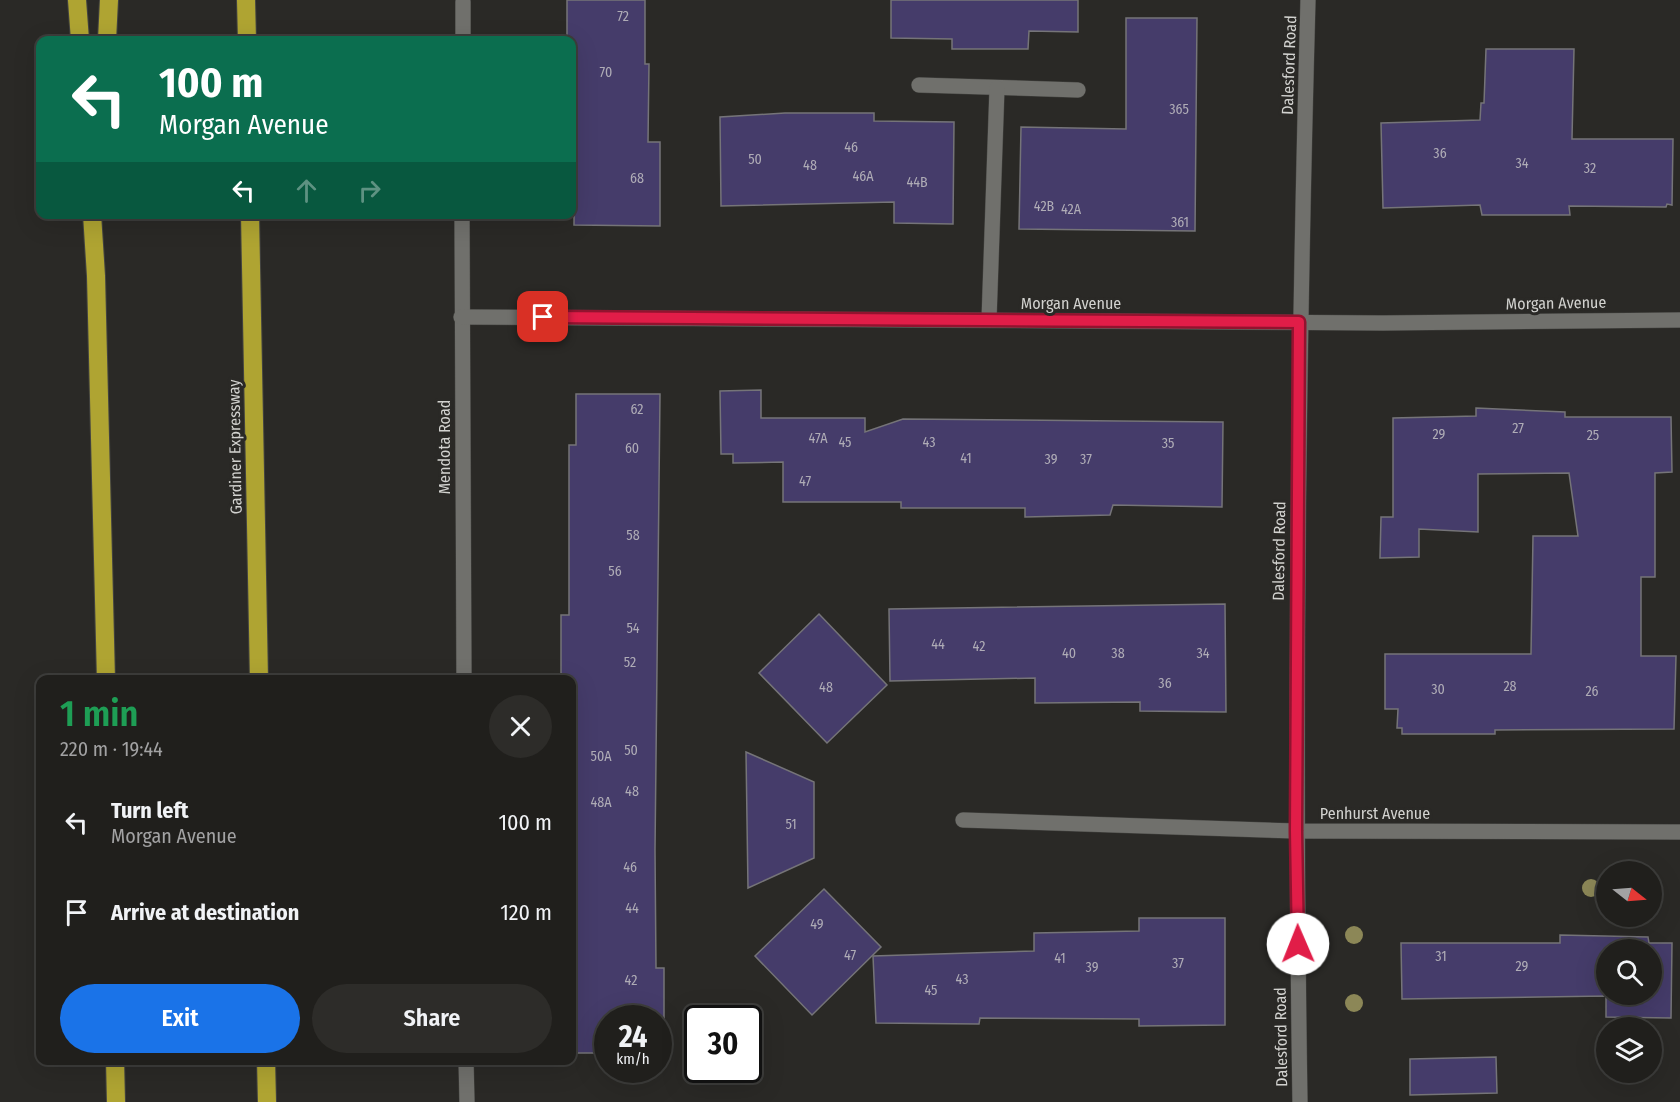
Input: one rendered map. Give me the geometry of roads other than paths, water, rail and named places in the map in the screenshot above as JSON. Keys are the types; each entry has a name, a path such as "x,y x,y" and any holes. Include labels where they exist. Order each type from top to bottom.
{"highway":[{"path":"77,0 80,36"},
{"path":"107,36 110,0"},
{"path":"246,0 247,36"},
{"path":"92,219 96,276 106,675"},
{"path":"96,276 99,219"},
{"name":"Gardiner Expressway","path":"250,219 259,675"},
{"path":"115,1065 116,1102"},
{"path":"266,1065 267,1102"}],"street":[{"name":"Dalesford Road","path":"1300,1102 1296,831 1299,322 1308,0"},
{"path":"463,2 463,36"},
{"path":"919,85 1078,90"},
{"path":"989,320 997,88"},
{"name":"Mendota Road","path":"462,219 464,675"},
{"name":"Morgan Avenue","path":"461,317 1299,322 1680,320"},
{"name":"Penhurst Avenue","path":"963,820 1296,831 1680,832"},
{"path":"466,1065 466,1102"}]}
